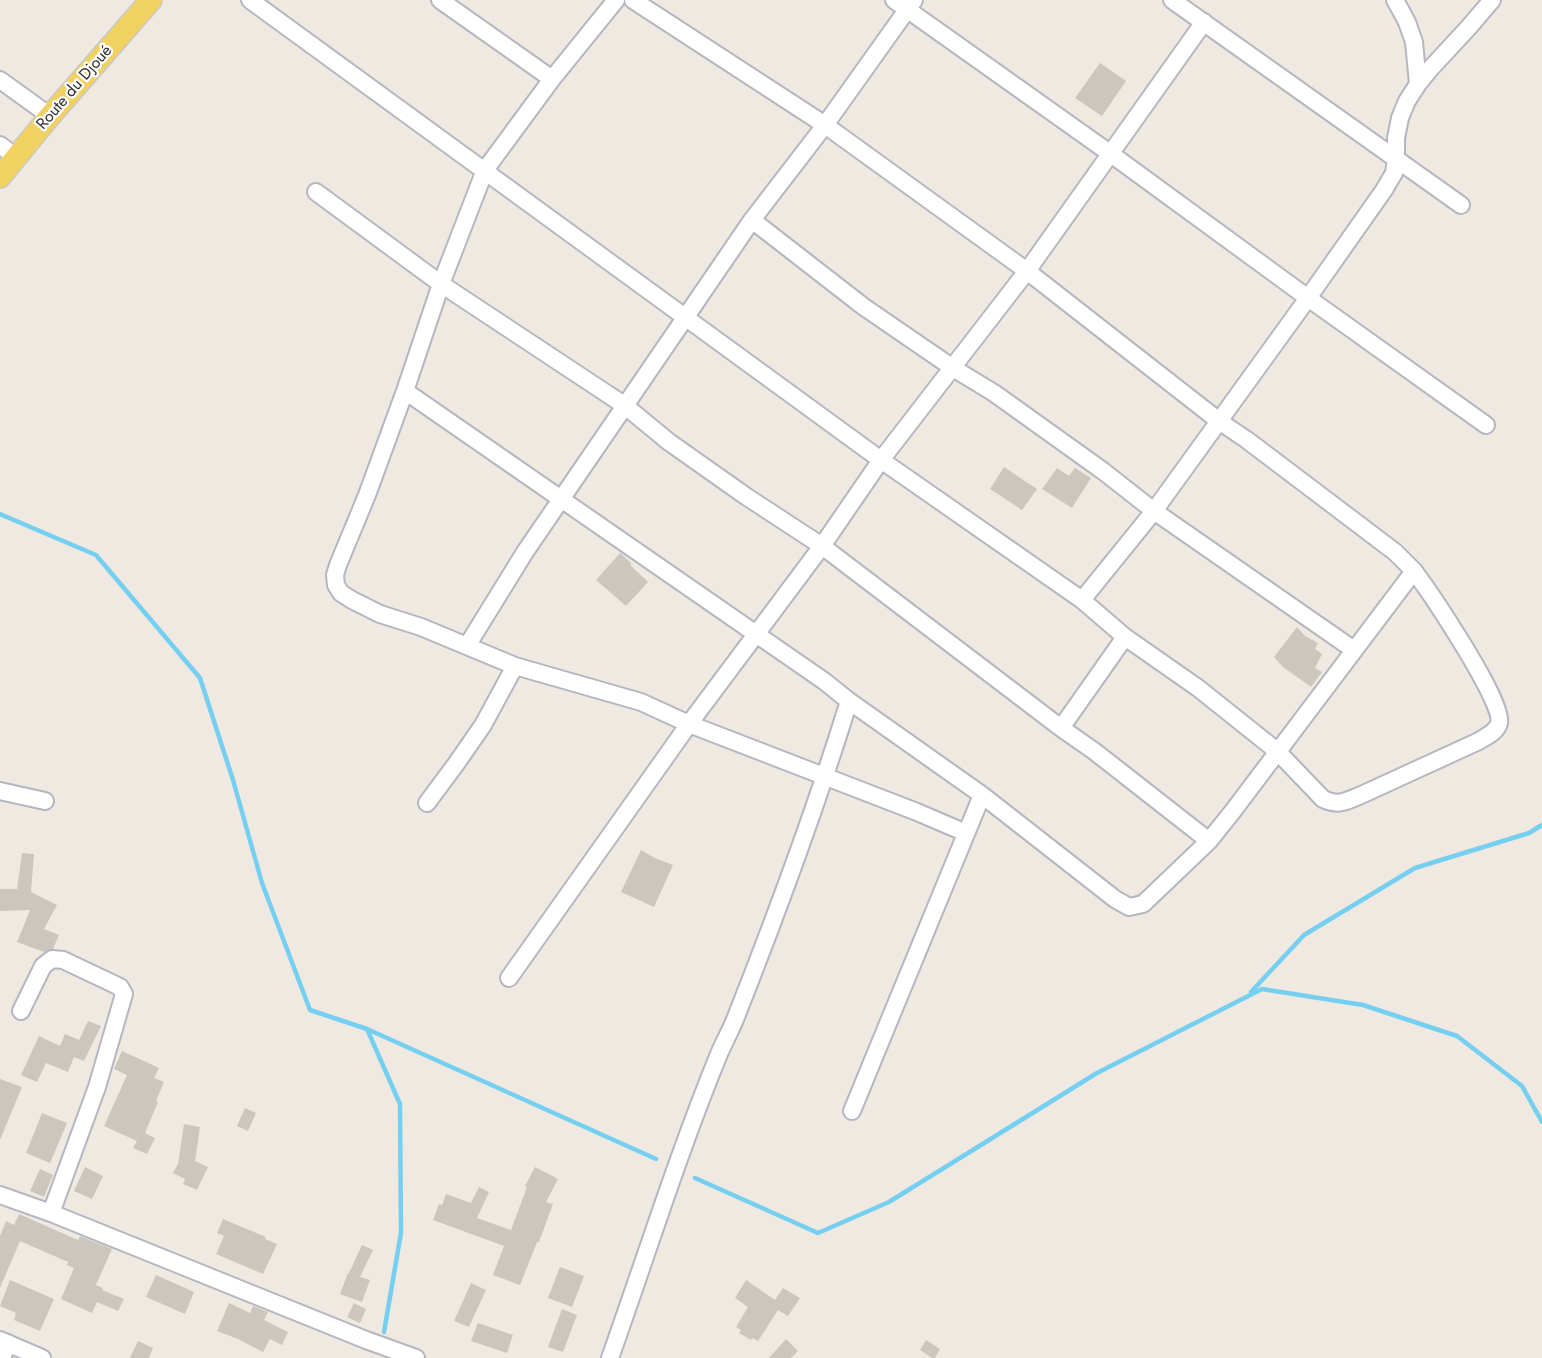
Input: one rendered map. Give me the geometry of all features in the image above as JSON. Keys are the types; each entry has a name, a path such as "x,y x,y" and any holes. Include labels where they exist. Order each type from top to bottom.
{"main road":[{"name":"Route du Djoué","path":"0,177 8,151 50,116 151,0"}],"street":[{"path":"250,0 881,459 1082,600 1125,637 1198,688 1277,751 1323,799 1332,803 1341,803 1359,796 1479,741 1495,731 1500,723 1499,715 1456,632 1431,594 1395,552 1219,421 1027,271 825,125 633,0"},
{"path":"440,0 552,79"},
{"path":"616,0 552,79 485,170 441,284 405,391 338,564 335,575 336,585 341,593 380,614 421,627 515,666 640,702 689,724 966,833"},
{"path":"1172,0 1461,205"},
{"path":"1395,0 1407,22 1414,42 1418,84"},
{"path":"1082,600 1154,511 1384,190 1394,173 1396,138 1400,118 1407,101 1418,84 1492,0"},
{"path":"467,646 525,552 624,405 752,220 825,125 906,3 1308,298 1486,425"},
{"path":"508,978 689,724 822,546 881,459 1027,271 1204,22"},
{"path":"0,80 50,116"},
{"path":"316,192 441,284 624,405 669,442 822,546 1094,751 1209,841"},
{"path":"752,220 864,307 1012,406 1103,471 1154,511 1354,650"},
{"path":"405,391 824,681 982,795 1115,899 1129,907 1143,904 1209,841 1413,571"},
{"path":"1061,728 1125,637"},
{"path":"427,803 483,725 515,666"},
{"path":"610,1358 688,1138 720,1053 752,978 826,777 849,701"},
{"path":"0,791 45,801"},
{"path":"852,1111 982,795"},
{"path":"21,1011 43,966 52,959 63,960 120,987 124,994 97,1087 51,1213"},
{"path":"0,1195 51,1213 416,1358"},
{"path":"4,1347 42,1358"}],"building":[{"path":"1100,63 1126,81 1102,116 1075,98"},
{"path":"1004,467 1037,489 1022,510 990,489"},
{"path":"1057,468 1069,476 1075,468 1091,478 1072,508 1042,489"},
{"path":"620,553 648,582 626,606 596,580"},
{"path":"1297,627 1305,636 1318,643 1315,649 1322,654 1315,668 1322,672 1311,687 1283,667 1274,657"},
{"path":"641,850 673,865 654,907 621,892"},
{"path":"22,853 34,854 31,892 57,905 44,929 59,935 53,949 44,952 17,942 30,910 0,911 0,889 17,889"},
{"path":"88,1021 101,1026 84,1061 74,1057 68,1072 46,1063 37,1082 21,1075 39,1036 60,1046 65,1034 79,1040"},
{"path":"122,1051 159,1068 154,1078 164,1082 145,1133 155,1138 147,1154 133,1148 137,1141 104,1126 127,1075 114,1069"},
{"path":"0,1079 22,1087 0,1140"},
{"path":"245,1108 256,1113 248,1131 237,1126"},
{"path":"42,1113 67,1123 50,1163 26,1153"},
{"path":"184,1124 200,1127 195,1161 208,1167 197,1190 183,1184 185,1179 173,1173 178,1164"},
{"path":"85,1167 103,1176 92,1199 74,1191"},
{"path":"535,1167 558,1179 546,1202 553,1204 520,1285 493,1275 504,1246 433,1220 446,1194 471,1203 479,1187 489,1192 477,1218 511,1230 527,1187 525,1186"},
{"path":"40,1169 53,1175 44,1197 30,1191"},
{"path":"19,1214 78,1240 80,1236 112,1249 96,1285 124,1299 118,1311 97,1302 92,1313 61,1299 74,1268 67,1265 68,1262 20,1241 0,1288 0,1236 6,1221 14,1225"},
{"path":"223,1219 277,1244 263,1274 216,1254 224,1236 217,1233"},
{"path":"362,1245 373,1250 360,1277 370,1280 362,1302 340,1294"},
{"path":"560,1267 584,1276 572,1307 548,1298"},
{"path":"156,1275 194,1292 185,1314 146,1297"},
{"path":"10,1280 54,1299 40,1331 14,1320 16,1313 0,1306"},
{"path":"746,1280 775,1300 783,1288 800,1298 788,1316 778,1310 758,1341 739,1333 741,1330 736,1327 748,1307 735,1298"},
{"path":"471,1283 486,1290 469,1327 454,1321"},
{"path":"229,1303 250,1313 253,1306 268,1312 264,1320 288,1332 282,1345 270,1339 263,1352 217,1331"},
{"path":"354,1303 366,1309 360,1323 347,1317"},
{"path":"562,1309 577,1315 563,1352 548,1347"},
{"path":"478,1323 513,1335 507,1353 471,1341"},
{"path":"786,1339 798,1351 791,1358 769,1358"},
{"path":"926,1340 940,1349 935,1358 920,1350"},
{"path":"138,1341 153,1348 149,1358 130,1358"}],"waterway":[{"path":"0,514 96,555 200,678 233,780 262,883 310,1010 367,1029 656,1159"},
{"path":"1251,992 1304,935 1415,868 1529,833 1542,825"},
{"path":"695,1178 818,1233 889,1202 1097,1073 1262,989 1363,1005 1457,1036 1522,1086 1542,1122"},
{"path":"367,1029 400,1104 401,1233 384,1332"}]}
